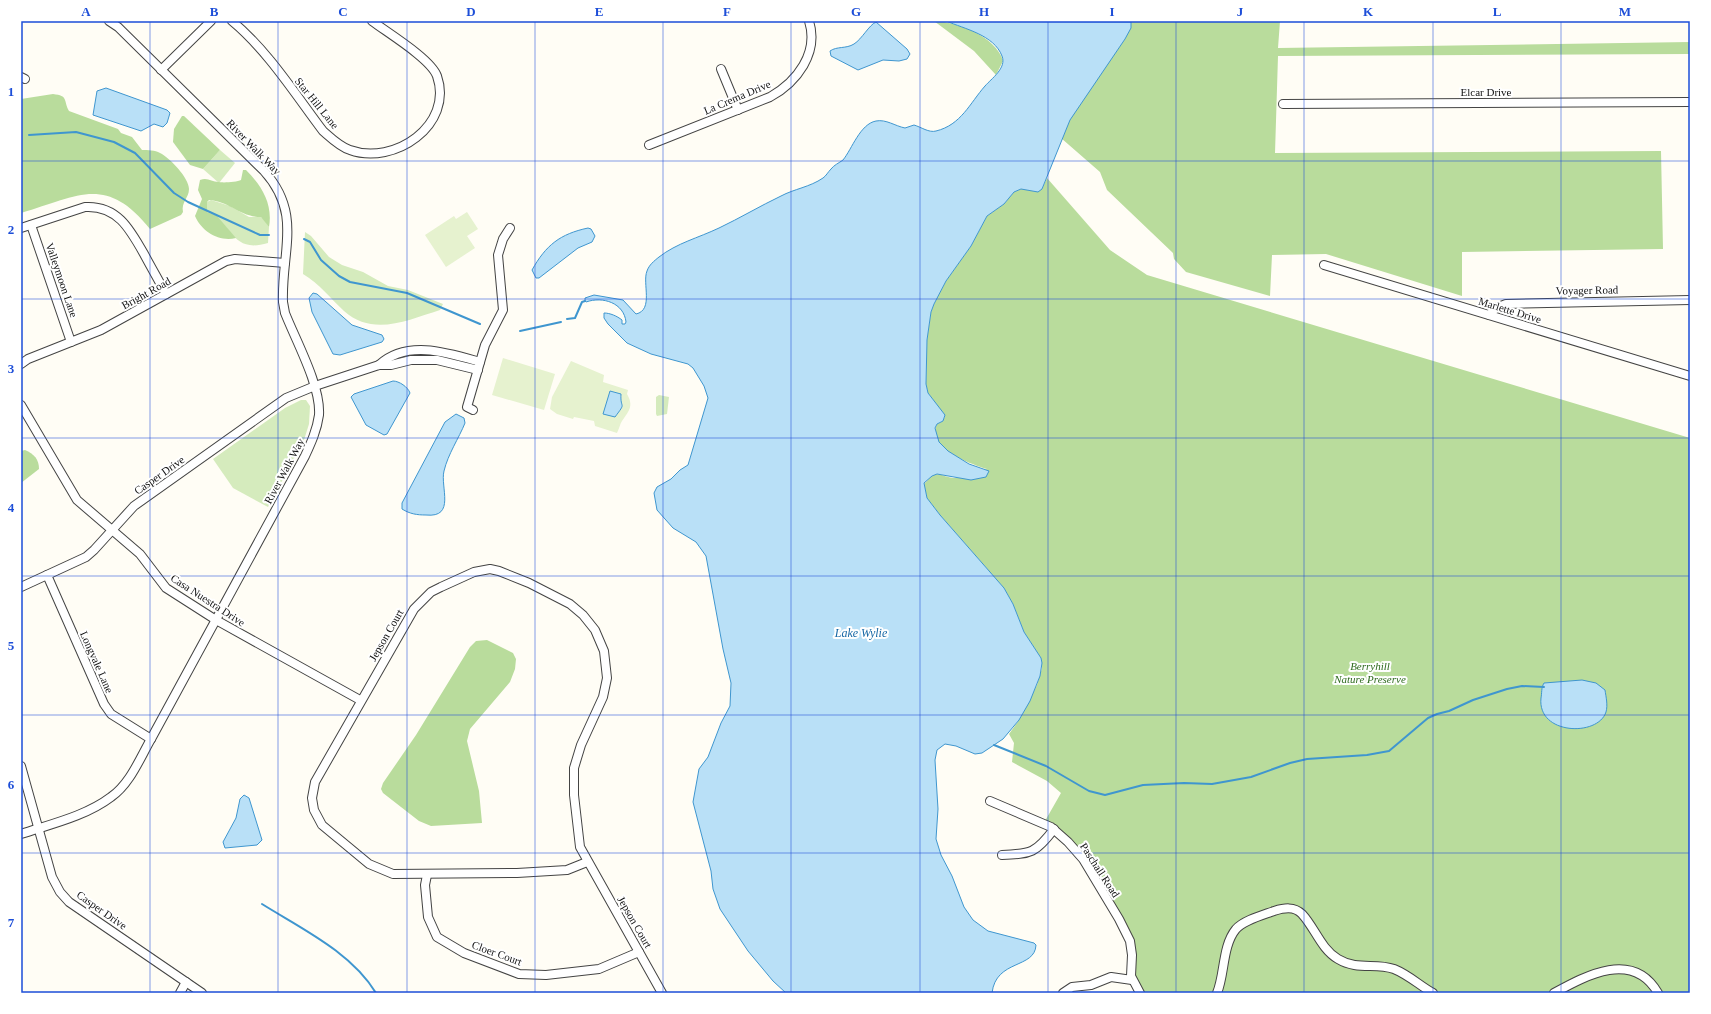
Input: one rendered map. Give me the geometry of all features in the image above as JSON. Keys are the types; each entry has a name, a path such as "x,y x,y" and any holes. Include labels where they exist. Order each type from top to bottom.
{"street":[{"name":"River Walk Way","path":"21,834 93,808 112,797 136,767 314,438 319,415 315,386 285,313 283,294 288,230 286,208 272,180 118,27 109,21"},
{"path":"161,70 211,21"},
{"name":"Star Hill Lane","path":"232,21 244,31 274,66 328,135 350,150 378,154 394,150 407,144 430,125 438,111 441,100 437,75 426,60 372,21"},
{"name":"La Crema Drive","path":"649,145 738,110 786,88 800,71 808,58 811,44 811,28 809,21"},
{"path":"722,69 738,110"},
{"name":"Elcar Drive","path":"1283,104 1690,102"},
{"path":"21,228 85,208 92,207 107,210 120,218 130,230 166,294"},
{"name":"Valleymoon Lane","path":"31,225 71,342"},
{"path":"473,410 467,406 489,337 502,310 498,255 503,239 510,228"},
{"name":"Bright Road","path":"21,364 101,330 226,261 235,259 285,263"},
{"name":"Marlette Drive","path":"1324,265 1690,376"},
{"name":"Voyager Road","path":"1489,315 1496,308 1506,304 1690,300"},
{"name":"Casper Drive","path":"21,587 86,557 134,506 286,398 315,386 380,366 388,366 411,360 430,359 479,366"},
{"name":"Casa Nuestra Drive","path":"21,405 77,500 146,561 166,588 216,620 360,700"},
{"name":"Jepson Court","path":"587,862 567,870 427,875 393,874 369,864 322,825 314,810 312,798 315,782 360,700 414,609 431,592 474,572 484,570 499,571 570,604 583,615 595,630 604,652 607,667 607,678 603,697 581,745 574,768 574,795 580,847 587,862 662,993"},
{"name":"Longvale Lane","path":"46,575 104,704 111,714 125,725 151,739"},
{"name":"Casper Drive","path":"21,766 52,877 60,892 69,902 202,993"},
{"name":"Paschall Road","path":"990,801 1046,824 1054,829 1083,859 1125,931 1131,949 1130,972 1132,980 1140,993"},
{"path":"1002,855 1017,854 1036,849 1054,829"},
{"name":"Cloer Court","path":"427,875 425,885 428,917 437,937 464,953 519,974 546,976 600,969 639,952"},
{"path":"1217,993 1229,942 1235,930 1241,925 1262,915 1293,908 1302,914 1321,942 1339,959 1355,967 1394,969 1433,993"},
{"path":"1554,993 1589,975 1624,968 1640,973 1658,993"},
{"path":"1063,993 1072,987 1091,985 1111,978 1132,980"},
{"path":"180,993 186,982"}],"green space":[{"path":"934,21 964,27 984,38 993,45 999,52 1003,61 996,75 974,51"},
{"path":"1131,21 1280,21 1278,48 1690,42 1690,54 1278,56 1275,153 1661,151 1663,249 1462,252 1462,296 1326,254 1272,255 1270,296 1186,272 1174,259 1173,253 1107,190 1100,172 1061,138 1075,110 1125,39"},
{"path":"53,94 64,97 69,111 118,129 121,133 132,137 142,150 158,152 174,164 186,179 189,189 181,215 150,229 134,212 119,201 105,195 90,194 75,196 21,213 21,99"},
{"path":"182,116 184,116 220,150 203,169 190,165 173,142 174,129"},
{"path":"220,150 235,163 219,183 203,169"},
{"path":"243,170 246,170 252,176 265,196 268,203 270,219 269,227 261,217 241,212 223,203 209,200 207,202 207,212 217,216 236,238 230,239 217,237 202,227 195,216 202,199 198,190 200,180 205,179 216,182 239,181 241,180"},
{"name":"Berryhill Nature Preserve","path":"1047,178 1110,250 1147,275 1690,438 1690,993 1142,993 1133,976 1133,951 1094,872 1045,821 1061,793 1047,781 1012,762 1014,743 1009,734 1019,720 1037,685 1042,668 1041,658 1024,632 1013,604 1004,588 940,515 927,498 924,484 932,476 937,474 956,478 987,469 952,454 938,440 935,433 937,424 943,421 945,416 928,393 926,384 927,340 931,312 934,304 946,281 971,246 987,216 1004,204 1014,192 1021,189 1042,189"},
{"path":"211,200 230,206 249,217 261,217 264,219 269,227 268,243 256,245 247,244 240,241 223,223 207,212 207,202"},
{"path":"467,212 478,229 467,236 475,248 446,267 425,235 454,216 456,219"},
{"path":"305,232 311,236 329,257 342,265 363,272 388,286 408,290 443,304 440,310 403,322 391,324 379,325 355,319 344,311 315,282 303,274"},
{"path":"503,358 555,374 544,410 492,395"},
{"path":"571,361 604,375 603,382 628,390 627,394 630,402 630,408 621,422 617,433 595,426 594,421 574,417 573,419 557,414 550,409 552,397"},
{"path":"659,395 669,397 667,414 657,416 656,397"},
{"path":"301,400 306,400 310,406 309,424 304,440 268,507 233,488 213,459 285,408"},
{"path":"25,450 35,457 38,462 39,469 21,483 21,451"},
{"path":"487,640 513,653 516,659 515,669 510,682 470,729 467,741 479,791 482,823 431,826 419,821 383,793 381,789 383,783 416,735 470,647 476,641"}],"water":[{"name":"Lake Wylie","path":"946,21 1131,22 1131,28 1125,39 1070,120 1042,189 1038,192 1021,189 1014,192 1004,204 987,216 971,246 946,281 934,304 931,312 927,340 926,384 928,393 945,415 943,421 937,424 935,428 939,442 948,451 969,464 989,471 986,477 971,480 937,474 932,476 924,483 927,498 1004,588 1013,604 1024,632 1041,658 1042,663 1040,676 1030,701 1019,720 1003,739 982,753 975,754 956,746 945,744 937,750 935,760 938,809 936,839 941,855 952,876 964,907 973,920 988,931 1034,943 1036,945 1034,953 1029,958 1007,969 1000,975 995,982 992,993 786,993 773,981 748,951 720,909 713,889 711,871 693,802 699,769 708,757 721,723 730,706 731,683 723,649 706,556 696,542 673,528 657,510 654,493 657,487 671,479 680,470 688,465 708,398 704,386 693,368 688,364 651,354 627,343 608,324 604,318 604,313 618,317 622,320 622,324 625,324 626,322 624,315 617,306 606,301 599,300 586,302 585,298 594,295 623,300 636,314 645,307 647,271 650,265 657,259 680,244 719,228 765,204 813,184 823,178 834,166 843,160 861,132 870,123 883,121 905,128 914,125 928,131 936,131 945,128 959,119 985,86 998,73 1003,60 998,49 986,38"},
{"path":"876,22 907,49 910,54 907,59 899,61 883,60 858,70 831,56 830,51 854,44"},
{"path":"106,88 167,110 170,113 167,123 163,127 154,124 141,131 93,115 97,91"},
{"path":"588,228 591,229 595,236 592,242 578,248 539,278 536,278 532,270 548,247 562,237"},
{"path":"313,293 317,294 352,325 382,335 384,339 382,342 340,355 333,354 312,312 309,298"},
{"path":"393,381 403,385 410,393 387,434 384,435 366,425 351,397 354,394"},
{"path":"610,391 621,394 622,407 615,417 603,414"},
{"path":"456,414 464,418 465,423 448,458 444,471 444,507 441,512 435,515 417,514 405,511 402,509 402,503 445,422"},
{"path":"1582,680 1596,683 1605,690 1607,709 1601,720 1592,726 1569,728 1558,725 1548,719 1542,710 1541,698 1544,683"},
{"path":"244,795 249,798 262,840 257,845 225,848 223,842 236,818 240,799"}],"waterway":[{"path":"29,135 76,132 114,142 135,153 174,193 188,202 260,235 269,235"},
{"path":"304,239 310,242 321,260 339,276 350,282 407,293 480,324"},
{"path":"567,319 575,318 582,302 585,301"},
{"path":"520,331 561,322"},
{"path":"994,745 1046,766 1089,791 1105,795 1143,785 1184,783 1212,784 1251,777 1290,763 1307,759 1367,755 1389,751 1428,718 1437,714 1449,711 1473,700 1507,689 1522,686 1544,687"},
{"path":"262,904 325,942 353,965 366,978 376,993"}]}
